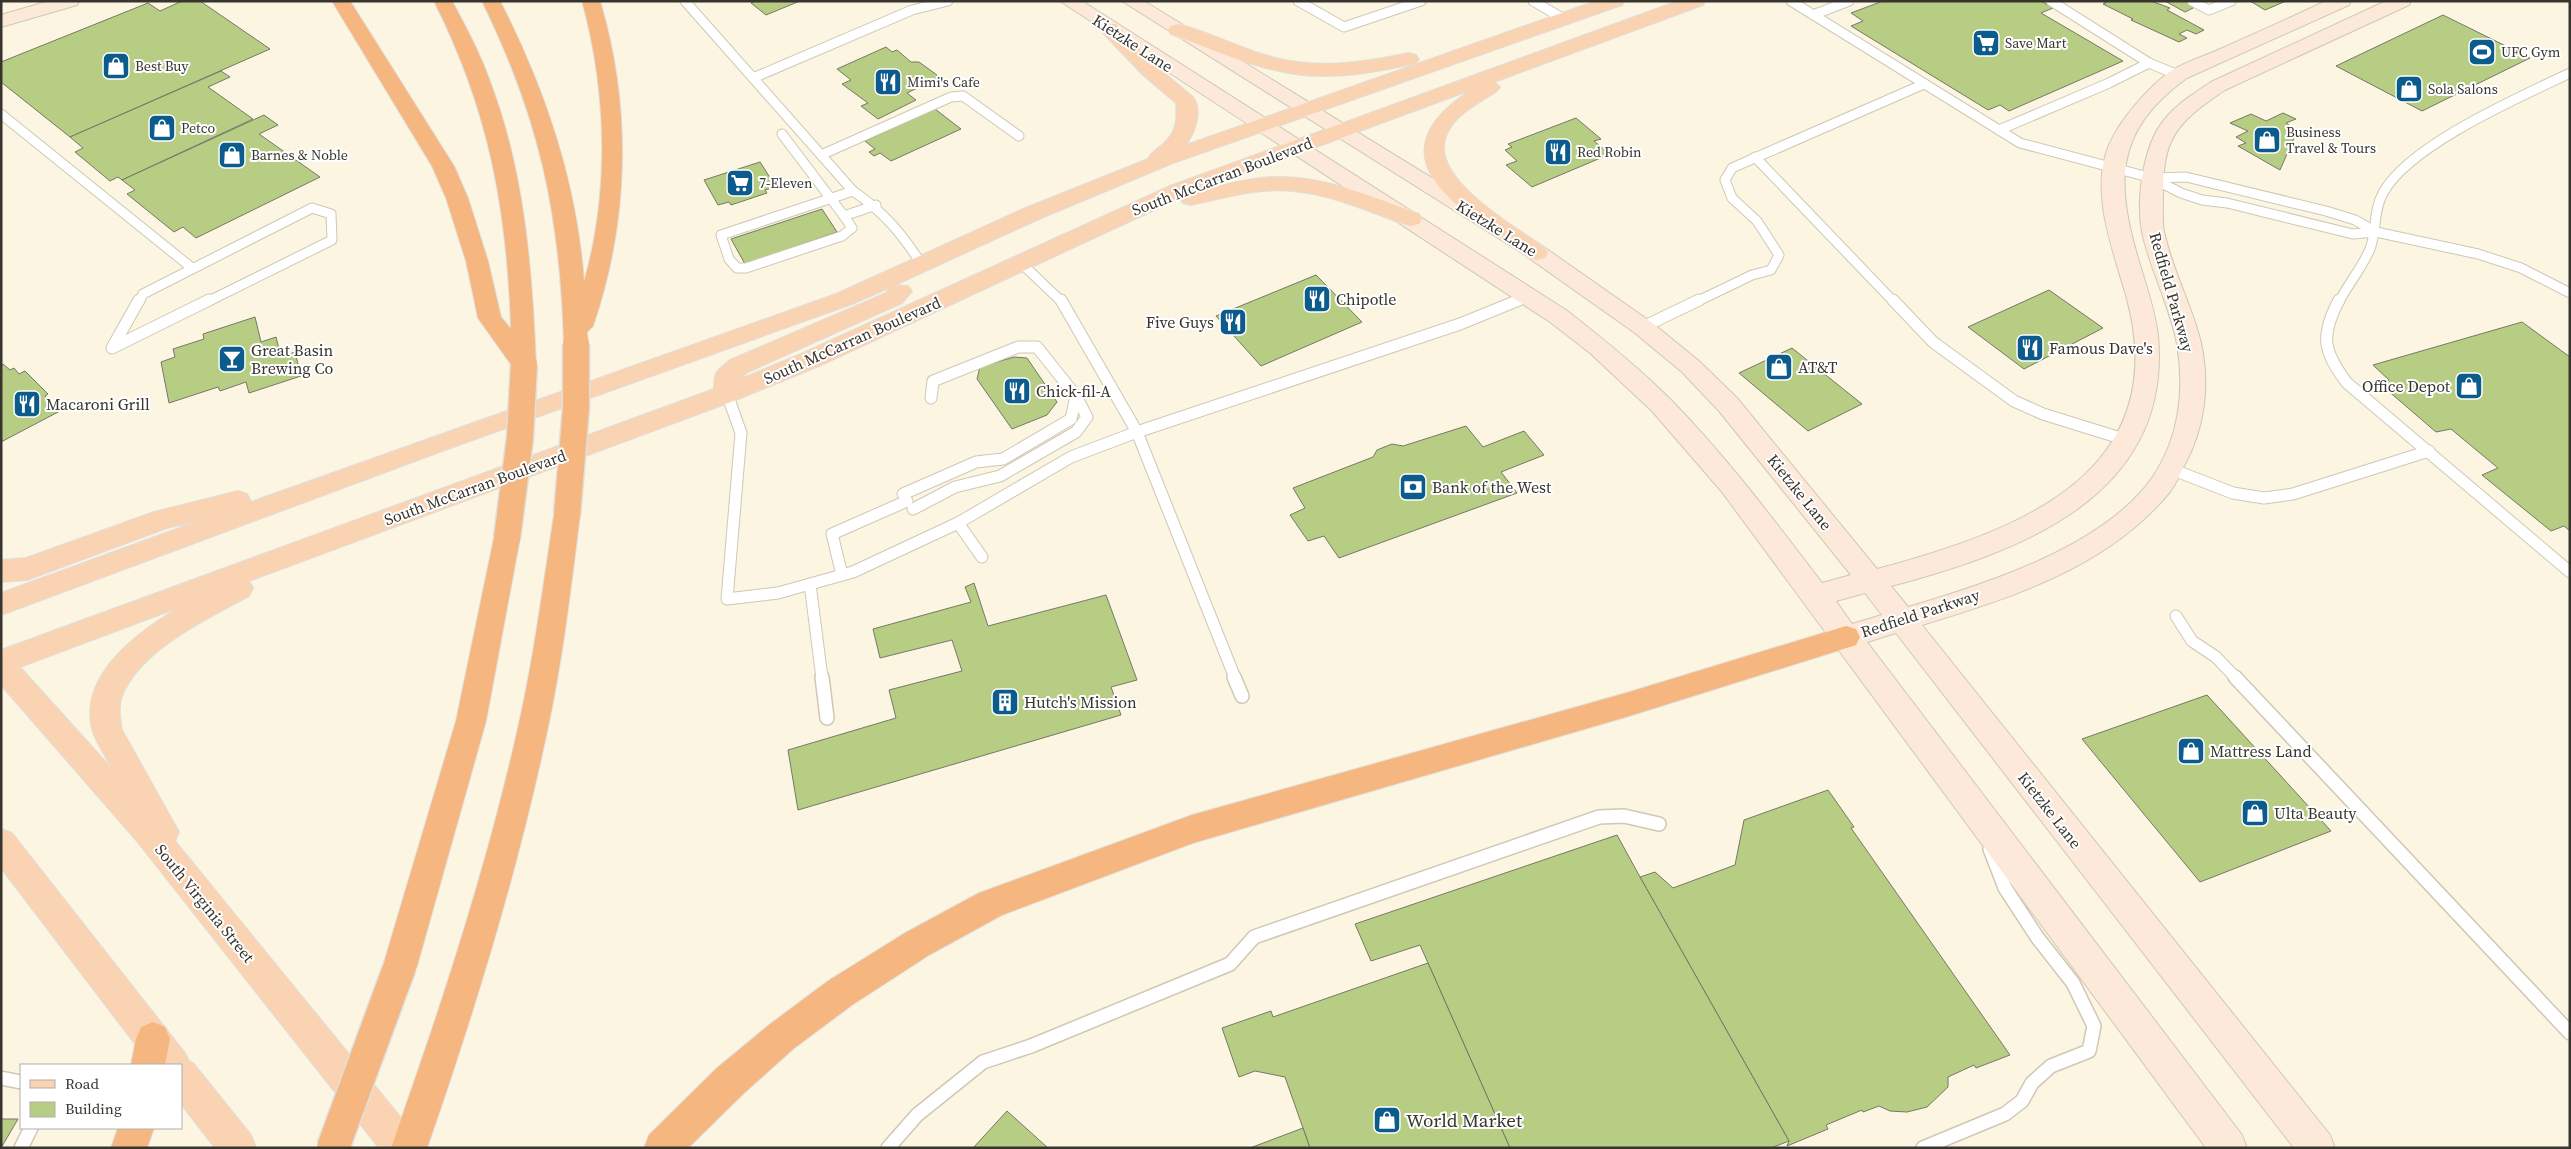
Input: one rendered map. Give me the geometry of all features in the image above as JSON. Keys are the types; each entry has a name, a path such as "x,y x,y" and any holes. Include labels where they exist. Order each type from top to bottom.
{"highway":[{"path":"342,1 443,166 457,198 477,261 490,318 524,364"},
{"path":"333,1148 400,966 430,870 471,721 507,538 520,438 524,364 518,247 504,164 492,113 474,62 443,1"},
{"path":"409,1148 447,1041 503,850 533,728 549,642 567,515 576,408 576,344 572,268 561,197 547,136 529,80 512,41 491,1"},
{"path":"576,344 600,265 610,207 609,85 601,34 591,1"},
{"path":"672,1137 730,1081 781,1037 840,993 917,944 991,904 1192,829 1626,706 1846,637"},
{"path":"129,1148 136,1129"}],"main road":[{"path":"1,6 17,1"},
{"path":"1,21 70,1"},
{"name":"Kietzke Lane","path":"1068,1 1263,127 1298,146 1529,296 1598,347 1661,405 1731,485 1816,596 2228,1148"},
{"name":"Kietzke Lane","path":"1131,1 1537,253 1585,285 1643,328 1703,380 1739,417 1870,580 2317,1148"},
{"name":"South McCarran Boulevard","path":"1,604 330,483 783,321 922,265 1031,214 1142,169 1615,1"},
{"name":"South McCarran Boulevard","path":"1,663 727,394 810,360 1136,208 1226,172 1696,1"},
{"name":"Redfield Parkway","path":"1816,596 1988,544 2051,516 2103,474 2127,440 2136,423 2145,395 2147,353 2140,304 2114,206 2114,168 2119,146 2156,96 2178,75 2342,1"},
{"name":"Redfield Parkway","path":"1846,637 1902,621 1995,590 2052,567 2081,552 2138,510 2161,485 2171,469 2191,417 2193,379 2190,343 2153,231 2152,178 2160,143 2172,123 2193,103 2218,86 2402,1"},
{"path":"1178,30 1263,61 1310,70 1367,68 1460,48 1556,22"},
{"path":"1109,28 1150,71 1186,101 1188,117 1186,131 1178,143 1142,169"},
{"path":"1526,63 1463,105 1447,118 1436,136 1433,153 1436,165 1446,178 1473,205 1537,253"},
{"path":"1136,208 1264,184 1297,184 1350,197 1412,219"},
{"path":"727,394 726,376 739,366 802,340 894,298 922,265"},
{"path":"1,571 27,569 164,519 249,498 330,483"},
{"path":"198,894 108,732 104,715 107,696 119,675 157,636 248,584 382,521"},
{"name":"South Virginia Street","path":"1,663 147,830 402,1148"},
{"path":"1,843 150,1052 172,1064"},
{"path":"182,1076 238,1148"}],"lane":[{"path":"685,1 853,191 876,205 906,239 922,265"},
{"path":"753,78 912,10 948,1"},
{"path":"1298,1 1344,27 1421,1"},
{"path":"1534,1 1556,22"},
{"path":"1791,1 2020,143 2152,178 2181,193 2202,200 2227,204 2353,234 2376,232 2478,254 2520,268 2570,293"},
{"path":"1813,15 1849,1"},
{"path":"2051,1 2149,64 2178,75"},
{"path":"2192,1 2209,10 2231,1"},
{"path":"1999,130 2149,64"},
{"path":"2570,73 2442,140 2413,162 2389,184 2378,201 2374,218 2376,232 2369,253 2348,285 2325,337 2330,360 2347,383 2552,554 2570,572"},
{"path":"1643,328 1752,275 1772,270 1779,255 1757,221 1732,198 1725,180 1732,168 1924,84"},
{"path":"821,156 951,97 963,96 1019,136"},
{"path":"1,114 192,268"},
{"path":"782,134 830,199 844,216 852,228 842,236 746,268 737,268 733,265 721,235 830,199 853,191"},
{"path":"1754,157 1933,342 2014,402 2043,414 2127,440"},
{"path":"2152,178 2186,177 2333,213 2355,220 2376,232"},
{"path":"844,216 876,205"},
{"path":"312,208 332,214 332,240 112,348 143,294 192,268 312,208"},
{"path":"1020,262 1065,304 1137,432 1242,696"},
{"path":"727,394 742,433 727,599 778,593 842,575 958,523 1071,457 1137,432 1460,324 1529,296"},
{"path":"908,501 1000,476 1076,432 1087,417 1076,396 1036,347 1018,347 933,381 931,398"},
{"path":"842,575 832,534 908,501 976,462 1003,459 1071,420 1076,396"},
{"path":"2171,469 2210,485 2247,496 2256,498 2276,497 2293,494 2429,451"},
{"path":"958,523 982,556"},
{"path":"810,584 827,718"},
{"path":"2176,616 2192,640 2216,657 2570,1033"},
{"path":"1923,1148 2005,1114 2022,1101 2032,1083 2051,1066 2089,1051 2094,1026 2073,983 2037,937 2005,888 1976,812"},
{"path":"888,1148 917,1115 983,1062 1032,1046 1230,964 1254,937 1599,817 1624,816 1660,824"},
{"path":"1,1078 20,1082"},
{"path":"21,1148 30,1129"}],"building":[{"name":"Best Buy","path":"182,1 200,1 270,49 70,137 1,82 1,62 148,3 160,11"},
{"path":"756,1 800,1 766,15 751,3"},
{"name":"Save Mart","path":"1883,1 2041,1 2053,8 2041,13 2123,61 2009,111 2000,105 1988,110 1851,26 1863,21 1851,13"},
{"path":"2103,1 2151,1 2170,8 2167,10 2204,30 2196,34 2187,30 2179,34 2187,38 2179,42 2131,20 2133,19 2103,4 2106,3"},
{"path":"2165,1 2187,1 2197,6 2185,12"},
{"path":"2250,1 2286,1 2265,10"},
{"path":"2443,15 2530,58 2422,111 2336,66"},
{"name":"Mimi's Cafe","path":"886,47 892,52 897,50 911,62 919,62 937,75 936,79 907,93 916,100 878,119 861,106 868,103 842,84 851,80 837,69"},
{"name":"Petco","path":"221,71 230,77 208,87 253,119 122,180 118,177 110,181 75,152 83,148 70,137"},
{"path":"935,109 961,129 891,161 880,153 874,156 869,152 875,149 865,141"},
{"name":"Business Travel & Tours","path":"2283,113 2296,119 2286,123 2297,131 2280,170 2238,146 2246,143 2236,137 2248,131 2230,123 2251,114 2266,121"},
{"name":"Barnes & Noble","path":"264,115 278,125 259,134 320,177 196,238 183,227 174,232 127,194 135,190 122,180"},
{"name":"Red Robin","path":"1576,118 1601,139 1594,141 1610,154 1532,187 1506,165 1517,161 1505,150 1512,147 1508,144"},
{"name":"7-Eleven","path":"760,162 776,187 765,190 767,193 731,205 729,202 718,205 704,180"},
{"path":"822,209 837,232 745,264 731,239"},
{"path":"1316,275 1362,322 1261,366 1216,316"},
{"name":"Famous Dave's","path":"2049,290 2103,328 2024,369 1968,327"},
{"name":"Great Basin Brewing Co","path":"255,317 261,342 276,337 281,357 295,352 301,376 249,393 246,382 220,391 218,387 169,403 161,362 175,357 173,349 204,339 203,334"},
{"path":"2522,322 2570,357 2570,531 2564,526 2551,531 2482,475 2498,468 2451,429 2436,432 2379,383 2389,380 2373,365"},
{"path":"1792,348 1862,404 1808,431 1739,373"},
{"name":"Chick-fil-A","path":"1014,357 1027,358 1057,402 1047,415 1012,429 977,379 980,367"},
{"name":"Macaroni Grill","path":"3,364 10,370 14,368 19,374 25,371 48,394 45,396 60,411 1,442 1,366"},
{"path":"1466,426 1483,447 1524,431 1544,455 1501,472 1517,493 1339,558 1324,536 1308,541 1290,515 1305,508 1293,488 1373,457 1377,450 1392,444 1403,446"},
{"name":"Hutch's Mission","path":"974,583 988,626 1106,595 1137,680 1111,687 1121,715 798,810 788,750 896,718 889,690 962,671 952,640 880,658 873,629 971,602 965,587"},
{"path":"2207,695 2331,831 2200,882 2082,739"},
{"path":"1828,790 1854,827 1851,828 2010,1055 1976,1068 1974,1065 1948,1077 1948,1087 1927,1107 1907,1112 1890,1111 1879,1106 1863,1112 1862,1110 1826,1125 1828,1129 1787,1146 1789,1141 1640,877 1655,872 1673,888 1735,865 1744,820"},
{"path":"1617,835 1789,1141 1771,1148 1510,1148 1420,945 1371,961 1355,924"},
{"path":"1428,963 1510,1148 1310,1148 1285,1077 1255,1071 1239,1077 1222,1028 1271,1011 1273,1017"},
{"path":"1007,1111 1048,1148 973,1148"},
{"path":"1,1119 18,1119 1,1148"},
{"path":"1303,1128 1310,1148 1250,1148"}],"place":[{"name":"Save Mart","path":"1986,43"},
{"name":"UFC Gym","path":"2482,52"},
{"name":"Best Buy","path":"116,66"},
{"name":"Mimi's Cafe","path":"888,82"},
{"name":"Sola Salons","path":"2409,89"},
{"name":"Petco","path":"162,128"},
{"name":"Business Travel & Tours","path":"2267,140"},
{"name":"Red Robin","path":"1558,152"},
{"name":"Barnes & Noble","path":"232,155"},
{"name":"7-Eleven","path":"740,183"},
{"name":"Chipotle","path":"1317,299"},
{"name":"Five Guys","path":"1233,322"},
{"name":"Famous Dave's","path":"2030,348"},
{"name":"Great Basin Brewing Co","path":"232,359"},
{"name":"AT&T","path":"1779,367"},
{"name":"Office Depot","path":"2469,386"},
{"name":"Chick-fil-A","path":"1017,391"},
{"name":"Macaroni Grill","path":"27,404"},
{"name":"Bank of the West","path":"1413,487"},
{"name":"Hutch's Mission","path":"1005,702"},
{"name":"Mattress Land","path":"2191,751"},
{"name":"Ulta Beauty","path":"2255,813"},
{"name":"World Market","path":"1387,1120"}]}
